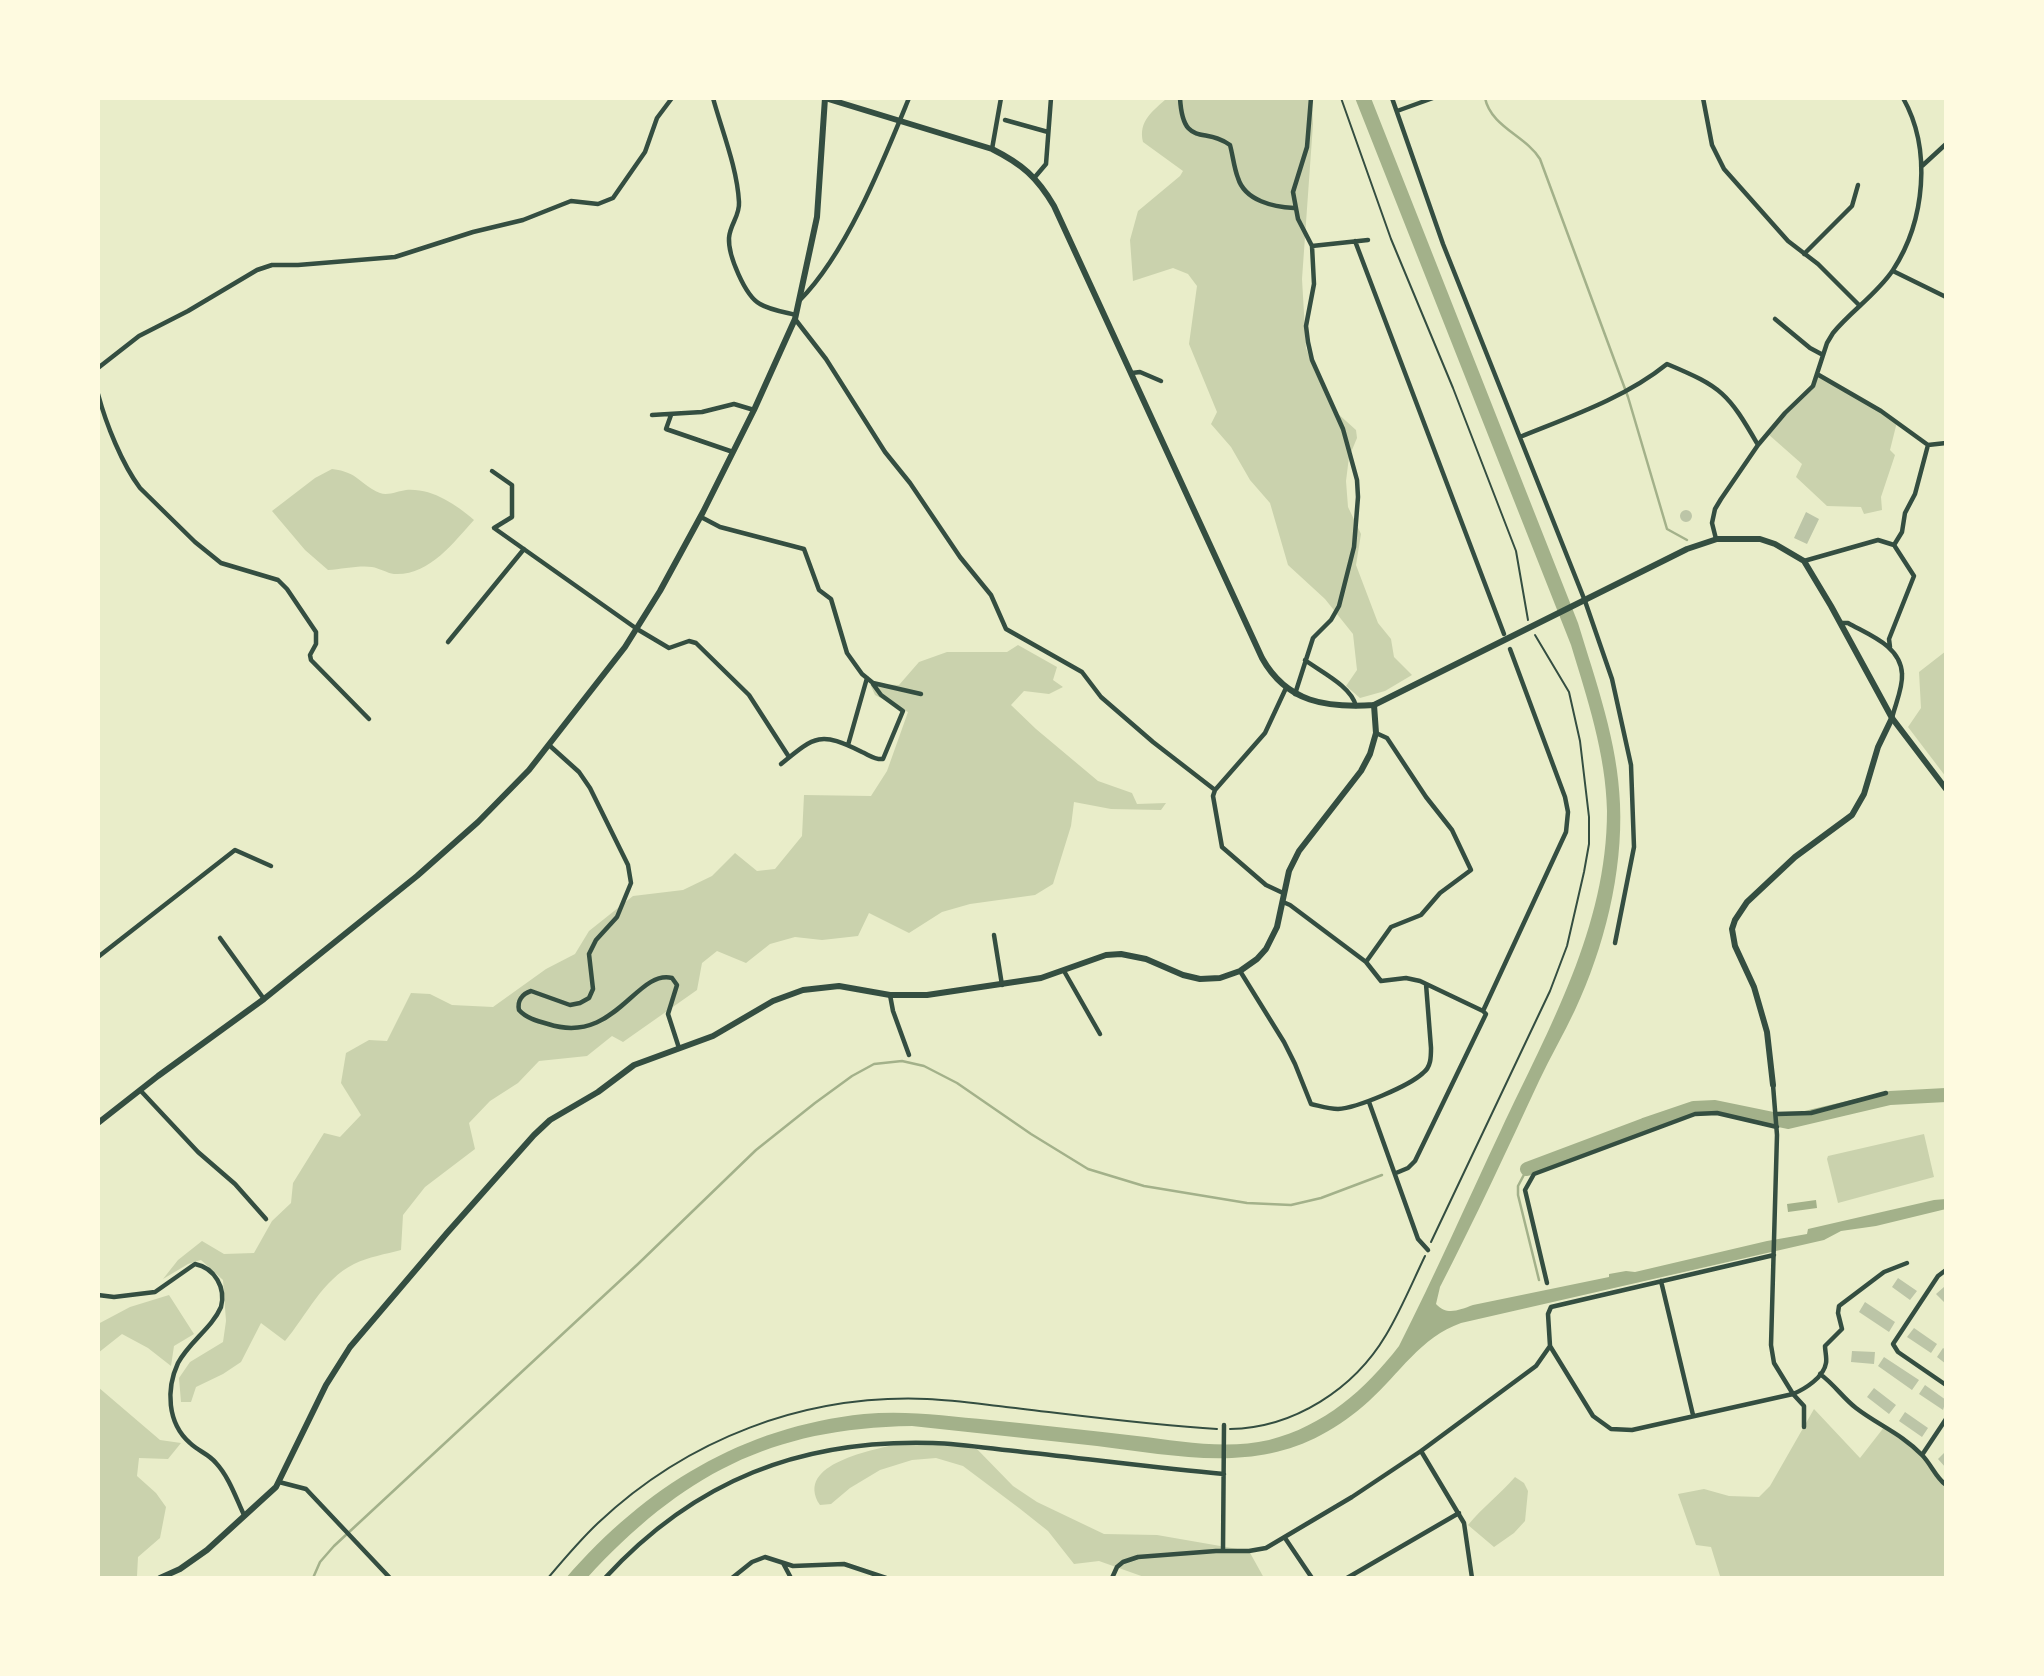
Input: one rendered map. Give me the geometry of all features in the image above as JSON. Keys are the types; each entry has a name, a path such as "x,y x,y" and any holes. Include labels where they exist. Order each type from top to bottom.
{"street":[{"path":"98,368 139,336 188,311 257,270 272,265 395,257 473,232 523,220 571,201 598,204 605,202 613,198 645,152 657,118 672,98"},
{"path":"713,98 734,170 739,202 729,242 734,262 751,296 758,303 796,317 885,452 917,493 965,564 991,595 1006,629 1082,672 1101,697 1214,790"},
{"path":"98,1123 140,1089 264,999 469,831 505,796 549,745 637,629 701,517 796,317 817,216 825,98 992,149 1013,159 1035,177 1054,206 1262,658 1272,675 1295,694 1328,704 1374,705 1687,549 1717,540 1760,539 1775,544 1804,561 1892,718 1946,789"},
{"path":"799,301 813,287 849,229 909,98"},
{"path":"992,149 1000,98"},
{"path":"1035,177 1046,164 1050,98"},
{"path":"1180,98 1182,115 1192,132 1222,140 1230,145 1237,178 1245,192 1255,199 1278,207 1294,208"},
{"path":"1295,694 1313,638 1331,620 1339,606 1354,547 1358,497 1355,473 1343,429 1312,360 1308,342 1307,326 1314,284 1312,246 1294,208 1293,191 1307,147 1311,98"},
{"path":"1392,98 1443,244 1612,679 1631,765 1634,847 1615,943"},
{"path":"1396,111 1433,98"},
{"path":"1703,98 1710,135 1719,162 1788,241 1818,264 1860,306"},
{"path":"1717,540 1712,523 1715,509 1758,445 1813,386 1833,333 1893,271 1906,243 1923,181 1914,125 1903,98"},
{"path":"1005,120 1048,132"},
{"path":"1922,166 1946,144"},
{"path":"1804,255 1852,206 1858,185"},
{"path":"1312,246 1368,240"},
{"path":"1355,241 1504,634"},
{"path":"1893,271 1946,297"},
{"path":"1775,319 1810,348 1823,355"},
{"path":"1520,437 1649,379 1667,364 1719,389 1758,445"},
{"path":"1132,373 1140,372 1161,381"},
{"path":"1817,374 1881,411 1928,444 1946,443"},
{"path":"98,394 102,411 122,456 140,488 220,563 278,580 287,589 316,632 316,644 310,655 311,660 369,719"},
{"path":"652,415 671,415 734,404 754,410"},
{"path":"671,415 666,429 733,452"},
{"path":"1894,545 1902,532 1905,513 1915,494 1928,444"},
{"path":"492,471 512,485 512,517 494,528 637,629 669,648 688,641 696,643 749,695 789,757"},
{"path":"701,517 720,527 804,549 819,590 831,599 847,653 881,695 903,711 883,759 877,760 848,745 821,737 810,740 781,764"},
{"path":"1804,561 1878,540 1894,545 1914,576 1889,639 1903,676 1892,718 1878,747 1864,794 1852,815 1786,865 1748,902 1732,929 1735,946 1754,987 1767,1032 1777,1114 1776,1234 1771,1346 1774,1363 1793,1394 1804,1406 1804,1427"},
{"path":"448,642 524,549"},
{"path":"1841,624 1848,623 1890,647"},
{"path":"1483,1011 1564,841 1568,826 1565,797 1510,649"},
{"path":"1305,660 1341,685 1355,699 1356,706"},
{"path":"848,745 867,678"},
{"path":"873,683 921,694"},
{"path":"1283,893 1266,885 1222,848 1213,796 1214,790 1265,733 1286,688"},
{"path":"160,1578 195,1559 279,1482 326,1385 350,1348 447,1233 550,1120 598,1092 634,1065 713,1036 773,1001 803,990 839,986 890,995 927,995 1032,980 1065,971 1105,955 1121,954 1146,959 1183,975 1200,979 1220,978 1240,971 1257,959 1270,942 1277,927 1289,871 1299,851 1365,764 1376,733 1374,705"},
{"path":"1366,962 1391,927 1421,915 1440,893 1471,870 1452,830 1426,797 1387,738 1376,733"},
{"path":"549,745 579,772 590,788 628,865 631,883 617,917 596,940 589,954 593,989 589,998 570,1004 531,991 526,992 520,1000 519,1010 544,1023 578,1029 603,1020 652,981 667,976 677,985 668,1014 680,1048"},
{"path":"98,957 235,850 271,866"},
{"path":"1282,902 1290,905 1366,962 1381,981 1406,978 1426,984 1486,1014 1415,1161 1408,1168 1396,1173"},
{"path":"994,935 1002,985"},
{"path":"220,938 264,999"},
{"path":"1065,971 1100,1034"},
{"path":"1240,971 1292,1057 1311,1104 1336,1109 1369,1101 1419,1076 1429,1064 1431,1048 1426,984"},
{"path":"890,995 909,1055"},
{"path":"140,1089 198,1152 235,1184 266,1219"},
{"path":"1777,1114 1811,1113 1885,1093"},
{"path":"1369,1101 1418,1239 1428,1250"},
{"path":"1547,1283 1525,1190 1534,1174 1695,1114 1717,1113 1777,1125"},
{"path":"1774,1253 1551,1307 1548,1314 1550,1346 1593,1416 1611,1429 1632,1430 1793,1394 1807,1386 1826,1364 1825,1346 1842,1329 1839,1306 1884,1272 1907,1263"},
{"path":"98,1295 114,1297 155,1292 195,1264 202,1266 218,1280 223,1293 221,1307 181,1359 174,1376 171,1405 176,1427 191,1445 212,1458 220,1467 244,1515"},
{"path":"1946,1270 1937,1276 1893,1344 1898,1352 1946,1385"},
{"path":"1661,1281 1693,1415"},
{"path":"1112,1578 1117,1567 1130,1559 1223,1550 1250,1551 1266,1548 1285,1538 1421,1451 1528,1373 1550,1346"},
{"path":"1820,1374 1833,1383 1853,1406 1896,1431 1922,1455 1946,1485"},
{"path":"1922,1455 1946,1419"},
{"path":"1223,1550 1224,1429"},
{"path":"606,1578 655,1530 699,1499 765,1467 831,1448 861,1444 935,1443 1224,1473"},
{"path":"1421,1451 1464,1523 1472,1578"},
{"path":"279,1482 306,1489 390,1578"},
{"path":"1347,1578 1459,1513"},
{"path":"1285,1538 1312,1578"},
{"path":"732,1578 758,1559 771,1558 793,1566 844,1564 886,1578"},
{"path":"782,1562 791,1578"}],"path":[{"path":"1341,98 1391,239 1453,388 1516,551 1529,621"},
{"path":"548,1578 596,1524 658,1474 696,1451 777,1417 814,1408 873,1400 929,1399 1224,1429 1256,1427 1318,1404 1352,1378 1370,1359 1387,1334 1550,990 1567,946 1584,872 1589,817 1580,741 1569,692 1535,635"}],"shaded area":[{"path":"1167,98 1312,98 1313,124 1302,279 1306,348 1336,412 1356,430 1357,438 1349,457 1346,481 1348,507 1361,534 1356,565 1378,623 1391,639 1394,657 1412,675 1385,691 1360,698 1346,686 1357,670 1353,634 1325,599 1288,565 1270,503 1250,480 1231,447 1211,424 1217,412 1189,344 1197,286 1188,274 1173,268 1133,281 1130,240 1138,211 1183,171 1143,142 1145,122"},
{"path":"1355,98 1371,98 1578,623 1611,735 1620,804 1615,883 1595,961 1571,1019 1440,1287 1436,1304 1444,1310 1458,1310 1609,1277 1609,1274 1635,1272 1807,1234 1808,1229 1934,1200 1946,1199 1946,1209 1876,1226 1841,1231 1824,1240 1461,1323 1434,1337 1422,1347 1369,1401 1340,1424 1294,1447 1267,1454 1239,1458 1182,1456 912,1426 861,1429 815,1436 772,1448 732,1464 694,1485 622,1542 587,1578 566,1578 629,1515 663,1489 699,1466 737,1447 777,1432 819,1421 864,1414 896,1413 958,1417 1203,1444 1253,1443 1289,1434 1325,1416 1372,1377 1399,1346 1572,976 1597,895 1604,854 1607,811 1599,747 1571,645"},
{"path":"1817,374 1897,422 1890,450 1895,455 1881,497 1882,510 1864,514 1861,507 1827,506 1796,477 1802,464 1768,434 1807,393"},
{"path":"332,469 348,473 383,494 416,490 434,494 474,520 449,548 418,570 394,574 367,567 328,570 305,550 272,511 315,478"},
{"path":"1018,645 1057,667 1053,680 1063,687 1049,694 1024,691 1011,705 1098,781 1132,793 1137,804 1166,803 1161,810 1111,809 1074,802 1071,826 1053,884 1035,895 970,904 942,912 909,933 869,913 858,936 822,940 795,937 770,944 746,963 717,951 702,963 697,990 623,1042 612,1036 587,1056 539,1061 518,1083 490,1101 469,1123 475,1149 425,1187 403,1215 401,1250 365,1259 343,1271 324,1289 285,1341 261,1323 241,1362 196,1387 191,1402 181,1402 179,1378 190,1362 223,1342 226,1321 223,1280 201,1260 188,1264 163,1279 178,1260 202,1241 224,1254 254,1253 272,1221 291,1203 293,1183 324,1133 340,1137 361,1115 341,1083 346,1053 369,1040 387,1041 411,993 430,994 452,1005 493,1007 546,969 575,954 589,931 633,896 683,890 712,876 735,853 757,871 775,869 802,836 804,795 871,796 887,771 908,712 875,695 870,684 899,685 919,662 947,652 1007,652"},
{"path":"1946,651 1946,777 1908,727 1921,708 1919,672"},
{"path":"1924,1134 1934,1177 1838,1203 1828,1156"},
{"path":"1816,1200 1817,1208 1788,1212 1787,1204"},
{"path":"169,1295 194,1334 174,1346 171,1366 148,1348 122,1334 98,1353 98,1324 130,1307"},
{"path":"98,1387 160,1440 181,1443 168,1459 139,1458 137,1476 156,1493 166,1507 160,1538 138,1557 137,1576 98,1576"},
{"path":"1814,1409 1860,1458 1885,1426 1922,1455 1946,1485 1946,1578 1714,1578 1720,1576 1711,1547 1696,1545 1678,1494 1704,1489 1729,1496 1759,1497 1770,1486"},
{"path":"901,1443 975,1447 1013,1486 1037,1502 1104,1534 1157,1535 1249,1551 1264,1578 1147,1578 1099,1561 1074,1564 1048,1531 1019,1508 963,1466 936,1458 912,1460 880,1470 850,1488 831,1504 820,1505 815,1491 818,1479 827,1469 857,1455"},
{"path":"1515,1477 1524,1483 1528,1491 1525,1521 1514,1533 1494,1547 1468,1525"}],"building":[{"path":"1686,510 1692,516 1686,522 1680,516"},
{"path":"1806,512 1819,519 1807,544 1794,538"},
{"path":"1898,1278 1917,1291 1910,1300 1892,1287"},
{"path":"1946,1288 1946,1304 1936,1294"},
{"path":"1865,1302 1895,1322 1889,1332 1859,1312"},
{"path":"1914,1328 1937,1344 1931,1353 1907,1337"},
{"path":"1943,1348 1946,1350 1946,1364 1937,1357"},
{"path":"1852,1351 1875,1352 1874,1364 1851,1362"},
{"path":"1884,1357 1919,1380 1912,1390 1878,1366"},
{"path":"1925,1385 1946,1400 1943,1410 1919,1394"},
{"path":"1874,1388 1896,1405 1889,1414 1867,1397"},
{"path":"1905,1412 1928,1428 1922,1437 1899,1421"},
{"path":"1946,1451 1946,1468 1938,1459"}],"waterway":[{"path":"1485,98 1494,117 1540,159 1628,397 1667,529 1687,540"},
{"path":"313,1578 320,1562 334,1546 638,1264 756,1150 852,1076 874,1064 902,1061 924,1066 957,1083 1088,1169 1144,1186 1247,1203 1291,1205 1321,1198 1382,1175"},
{"path":"1527,1169 1694,1108 1715,1107 1788,1122 1890,1098 1946,1095"},
{"path":"1527,1169 1518,1186 1518,1195 1539,1280"}]}
